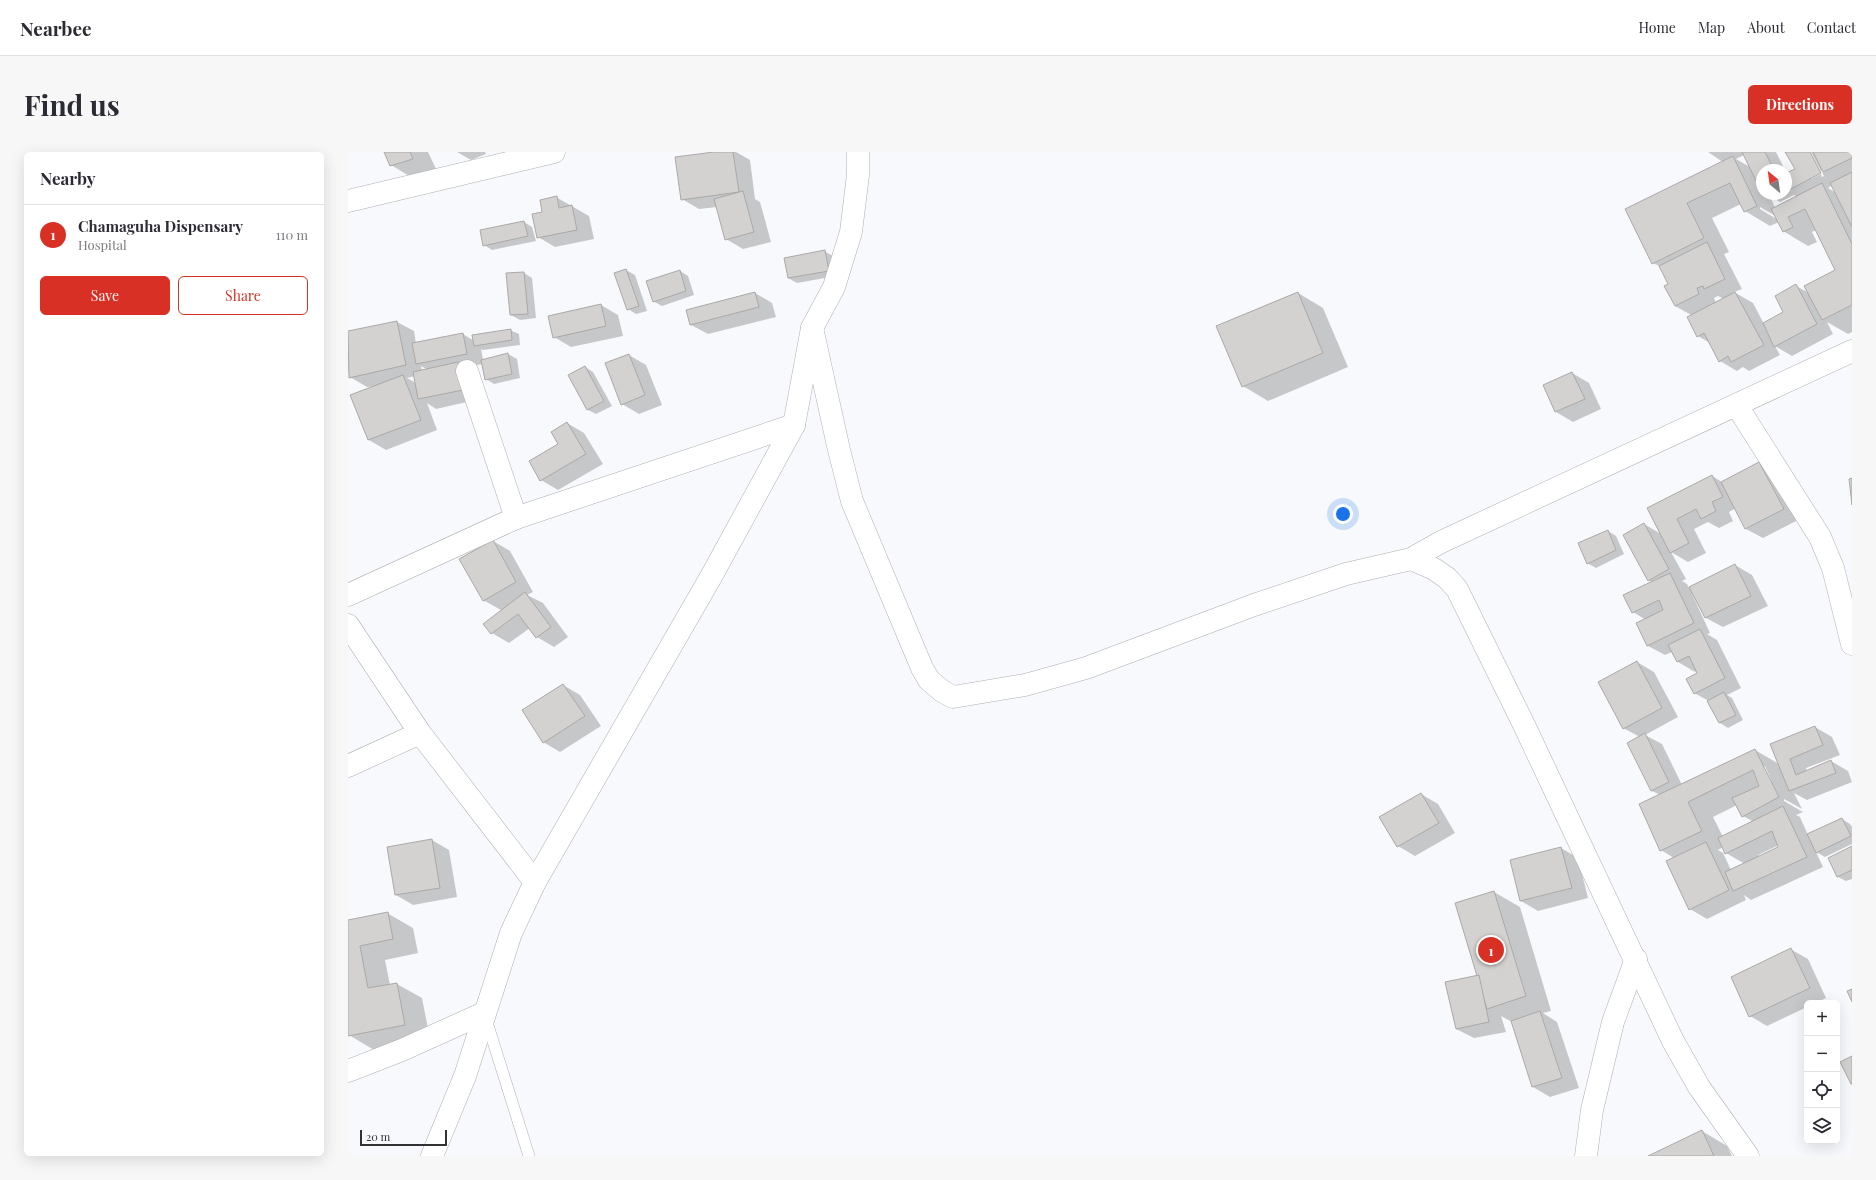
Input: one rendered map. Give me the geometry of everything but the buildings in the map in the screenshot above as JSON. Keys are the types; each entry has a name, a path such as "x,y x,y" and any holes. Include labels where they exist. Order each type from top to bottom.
{"street":[{"path":"348,201 554,152"},
{"path":"432,1156 465,1076 484,1013 511,933 535,882 712,575 794,425 812,328 834,287 851,232 858,175 858,152"},
{"path":"812,328 852,501 922,668 930,680 942,691 953,697 1025,685 1072,672 1254,605 1346,574 1411,559 1441,542 1737,406 1852,351"},
{"path":"466,371 516,518"},
{"path":"1737,406 1820,538 1833,568 1852,644"},
{"path":"348,595 516,518 794,425"},
{"path":"1411,559 1434,569 1447,578 1456,589 1525,727 1673,1041 1699,1087 1748,1156"},
{"path":"348,625 420,733 535,882"},
{"path":"348,766 420,733"},
{"path":"1586,1156 1592,1110 1613,1022 1636,960"},
{"path":"348,1071 402,1050 484,1013"}],"lane":[{"path":"484,1013 529,1156"}],"place":[{"name":"Chamaguha Dispensary","path":"1491,950"}]}
